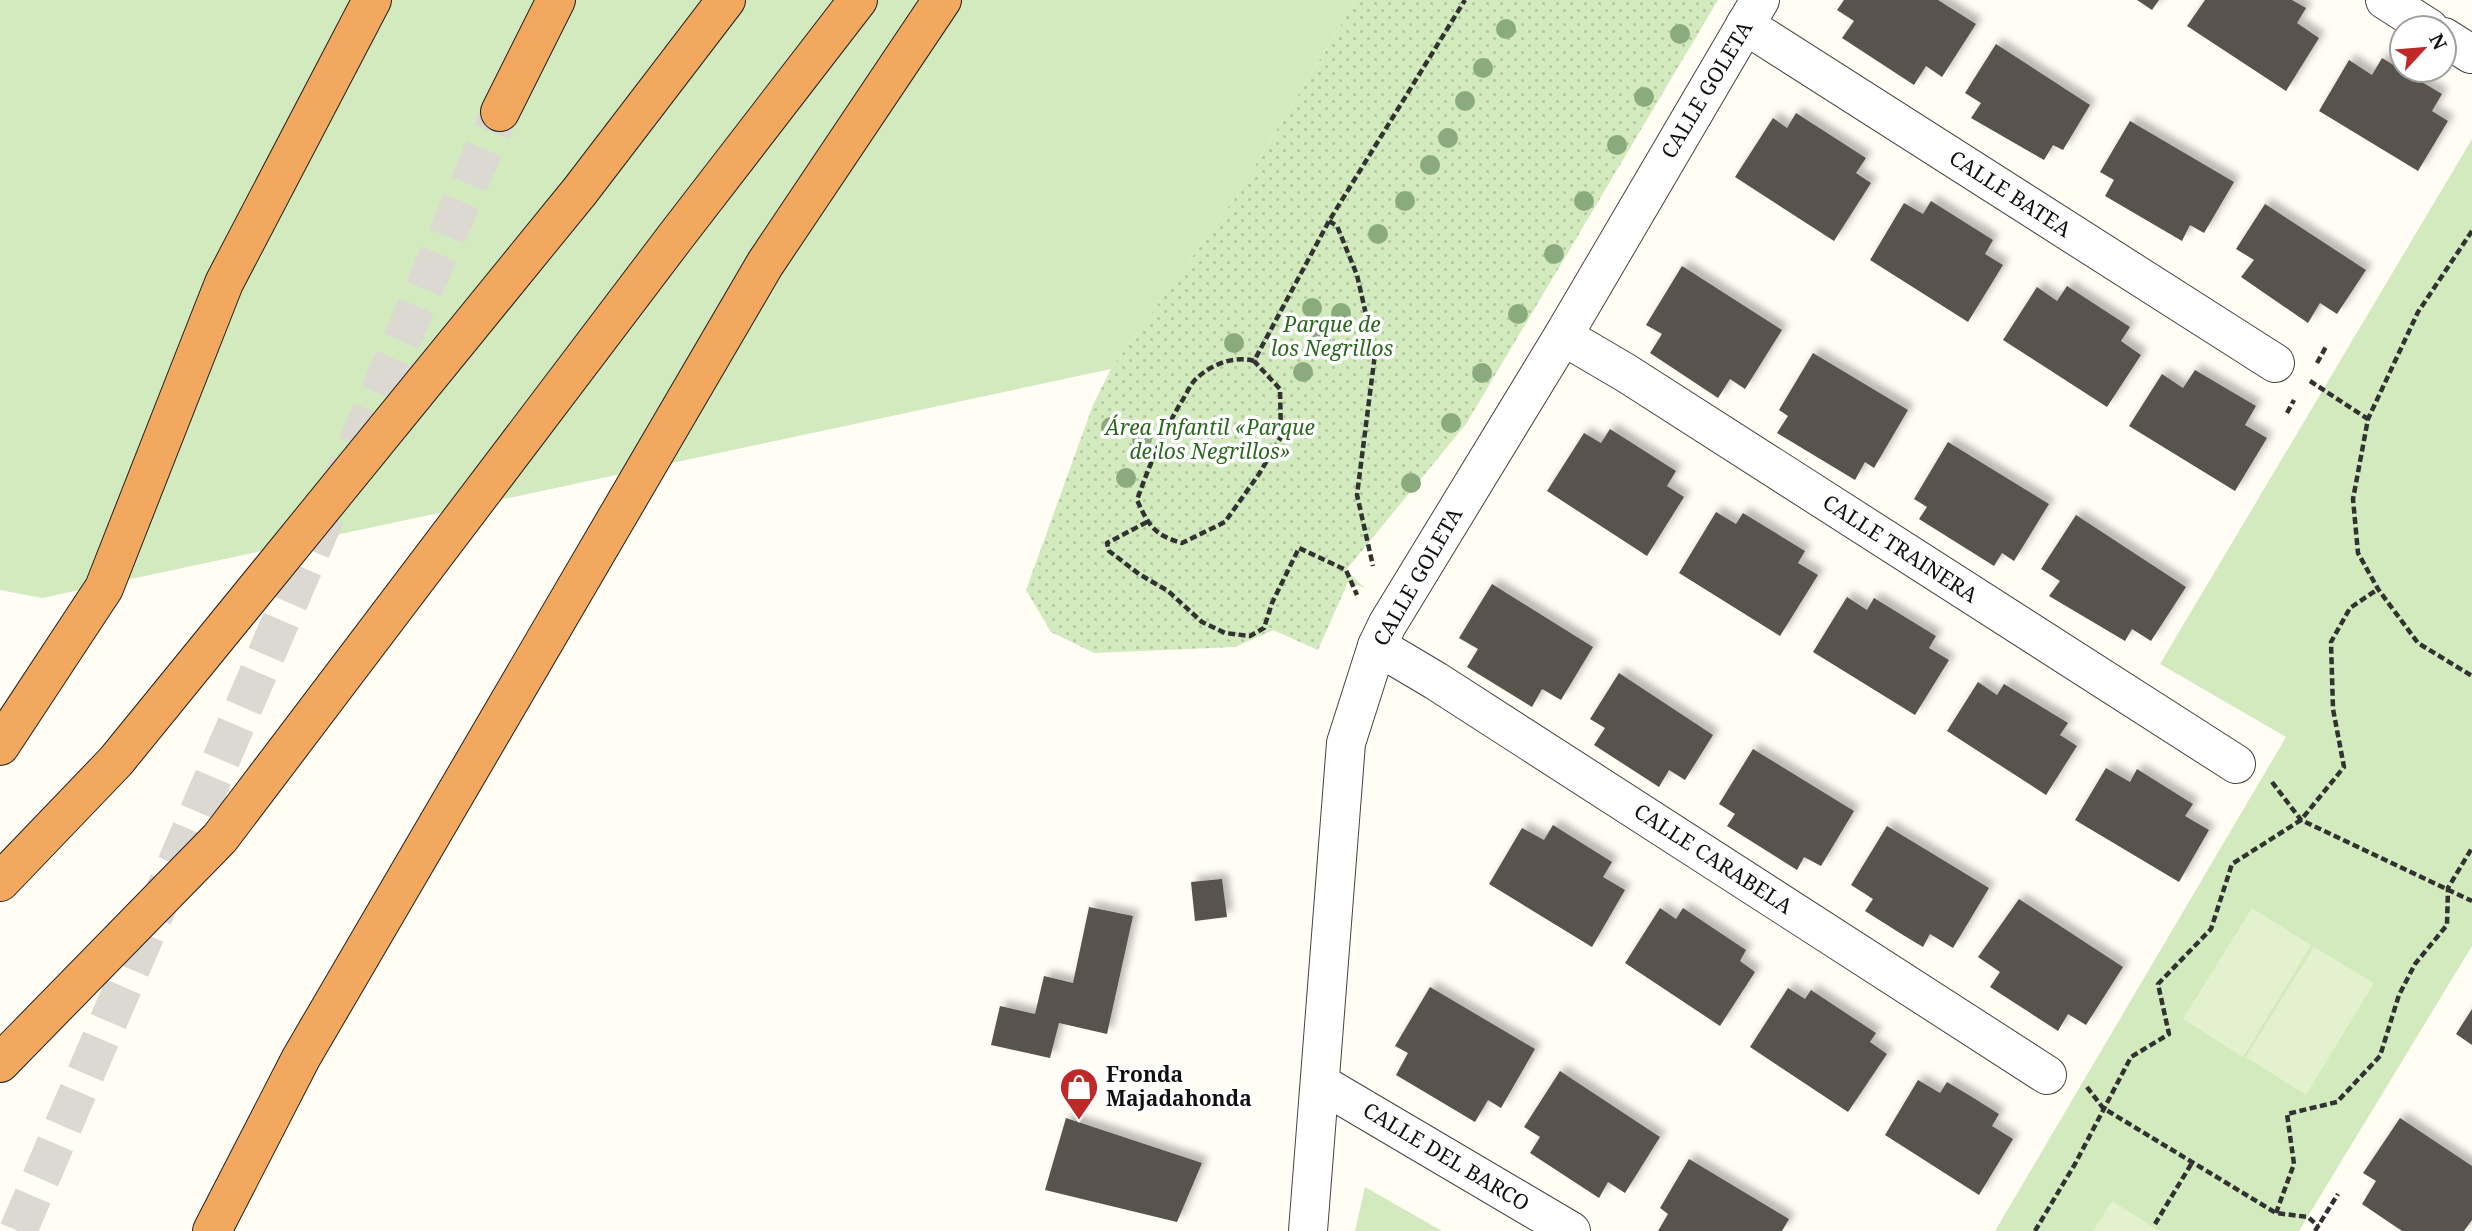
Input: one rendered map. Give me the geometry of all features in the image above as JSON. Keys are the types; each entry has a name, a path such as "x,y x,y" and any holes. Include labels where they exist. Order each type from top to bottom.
{"highway":[{"path":"0,746 104,588 224,284 372,0"},
{"path":"500,112 556,0"},
{"path":"0,882 116,761 580,191 726,0"},
{"path":"0,1063 220,838 858,0"},
{"path":"212,1231 301,1058 765,264 942,0"},
{"path":"232,1231 301,1058"}],"street":[{"path":"2385,0 2407,14"},
{"name":"CALLE GOLETA","path":"1308,1231 1346,743 1377,646 1387,625 1563,336 1753,13"},
{"name":"CALLE BATEA","path":"1753,13 2291,371"},
{"name":"CALLE TRAINERA","path":"1563,336 1626,373 2250,768"},
{"name":"CALLE CARABELA","path":"1377,646 2064,1078"},
{"name":"CALLE DEL BARCO","path":"1320,1083 1571,1231"}],"path":[{"path":"1254,361 1329,221 1465,0"},
{"path":"1329,221 1337,226 1357,275 1376,354 1357,495 1373,566"},
{"path":"2472,231 2418,312 2368,419 2353,499 2358,553 2378,589 2418,643 2472,676"},
{"path":"1242,357 1254,361 1280,388 1281,437 1225,522 1182,543 1162,537 1147,522 1137,500 1150,462 1171,421 1195,380 1222,362 1242,357"},
{"path":"2291,371 2368,419"},
{"path":"1147,522 1107,543 1110,551 1139,574 1168,591 1202,622 1225,633 1250,636 1264,628 1272,603 1299,548 1346,570 1357,595"},
{"path":"2035,1231 2075,1164 2131,1057 2169,1034 2158,984 2211,929 2232,864 2301,820 2344,767 2333,709 2331,642 2350,608 2378,589"},
{"path":"2250,768 2301,820 2472,901"},
{"path":"2276,1213 2294,1164 2287,1114 2337,1102 2380,1056 2399,995 2415,964 2447,925 2448,888 2472,848"},
{"path":"2064,1078 2103,1108 2276,1213 2308,1217 2317,1228 2338,1194"},
{"path":"2155,1224 2193,1161"}],"green space":[{"path":"0,0 1356,0 1237,195 1111,369 42,598 0,590"},
{"name":"Parque de los Negrillos","path":"1356,0 1718,0 1466,424 1346,570 1365,588 1348,582 1318,650 1273,630 1235,647 1094,653 1051,632 1026,590 1093,405 1111,369 1237,195"},
{"path":"2472,139 2472,946 2299,1231 1995,1231 2286,737 2160,664"},
{"path":"2252,908 2311,945 2243,1057 2183,1019"},
{"path":"2314,947 2374,983 2306,1095 2246,1057"},
{"path":"1365,1187 1442,1231 1355,1231"},
{"path":"2112,1201 2159,1231 2093,1231"}],"building":[{"path":"1844,0 1938,0 1976,24 1942,77 1926,66 1914,85 1842,38 1854,21 1837,10"},
{"path":"2137,0 2159,0 2152,10"},
{"path":"2205,0 2292,0 2306,8 2297,23 2319,38 2286,91 2187,26"},
{"path":"1996,44 2090,105 2063,150 2053,145 2044,160 1971,118 1981,103 1965,93"},
{"path":"2382,58 2388,62 2388,84 2425,84 2442,94 2432,111 2448,121 2418,171 2319,111 2349,60 2372,75"},
{"path":"1796,113 1866,158 1856,173 1871,183 1834,241 1735,177 1773,118 1787,128"},
{"path":"2130,121 2234,182 2204,233 2190,225 2182,241 2105,196 2114,180 2100,172"},
{"path":"1931,201 1993,240 1985,254 2003,265 1968,322 1870,260 1904,203 1923,214"},
{"path":"2265,204 2366,270 2337,314 2320,303 2308,323 2241,277 2254,260 2236,249"},
{"path":"1682,266 1782,330 1745,389 1730,379 1718,398 1650,353 1662,334 1646,325"},
{"path":"2067,286 2130,327 2121,341 2141,355 2107,407 2003,340 2037,287 2057,301"},
{"path":"1813,353 1908,410 1874,468 1865,462 1855,480 1777,433 1788,416 1779,410"},
{"path":"2195,370 2256,406 2245,425 2267,438 2235,491 2129,426 2162,374 2183,388"},
{"path":"1610,429 1676,471 1667,486 1684,497 1647,556 1547,491 1584,433 1601,443"},
{"path":"1948,442 2049,504 2014,561 2002,553 1994,566 1919,519 1927,507 1914,499"},
{"path":"1716,512 1736,524 1743,513 1805,551 1798,563 1818,575 1780,636 1679,573"},
{"path":"2076,515 2186,587 2151,641 2132,629 2125,641 2049,596 2060,581 2041,569"},
{"path":"1492,584 1593,647 1561,700 1542,689 1532,707 1467,667 1478,649 1459,638"},
{"path":"1847,597 1867,610 1874,598 1936,636 1929,648 1949,660 1915,715 1813,652"},
{"path":"1619,673 1713,735 1685,780 1669,770 1659,787 1594,745 1605,728 1590,719"},
{"path":"1978,682 1997,695 2004,684 2068,723 2060,735 2077,746 2046,795 1947,731"},
{"path":"1753,749 1854,811 1821,866 1804,857 1797,870 1727,826 1735,814 1719,804"},
{"path":"2106,768 2130,782 2137,769 2193,804 2185,816 2209,830 2179,882 2075,820"},
{"path":"1553,825 1612,862 1603,877 1625,890 1592,947 1489,884 1522,828 1544,840"},
{"path":"1887,826 1989,888 1953,948 1930,934 1923,947 1865,911 1873,899 1851,885"},
{"path":"1222,879 1227,917 1195,921 1191,882"},
{"path":"2019,899 2123,967 2086,1025 2068,1014 2058,1031 1990,987 2000,972 1978,957"},
{"path":"1089,907 1133,916 1107,1034 1059,1023 1050,1058 991,1045 1000,1006 1035,1014 1044,976 1073,983"},
{"path":"1660,908 1676,919 1683,908 1746,950 1740,961 1755,972 1720,1026 1625,963"},
{"path":"1430,987 1535,1049 1501,1108 1488,1100 1475,1122 1396,1075 1408,1053 1395,1046"},
{"path":"1788,988 1805,999 1811,990 1876,1033 1870,1042 1887,1054 1848,1112 1750,1047"},
{"path":"2472,1009 2472,1045 2456,1034"},
{"path":"1560,1071 1660,1137 1625,1193 1608,1182 1599,1198 1530,1153 1540,1137 1524,1127"},
{"path":"1918,1080 1940,1093 1947,1082 1972,1097 1999,1114 1992,1126 2013,1139 1979,1195 1885,1135"},
{"path":"1066,1118 1202,1163 1177,1222 1045,1190"},
{"path":"2400,1118 2472,1166 2472,1220 2464,1231 2402,1231 2362,1204 2376,1181 2363,1173"},
{"path":"1689,1159 1789,1219 1782,1231 1658,1231 1668,1214 1660,1208"}],"tunnel":[{"path":"18,1231 500,112"}],"place":[{"name":"Fronda Majadahonda","path":"1079,1121"}],"park label":[{"name":"Área Infantil «Parque de los Negrillos»","path":"1210,440"}]}
